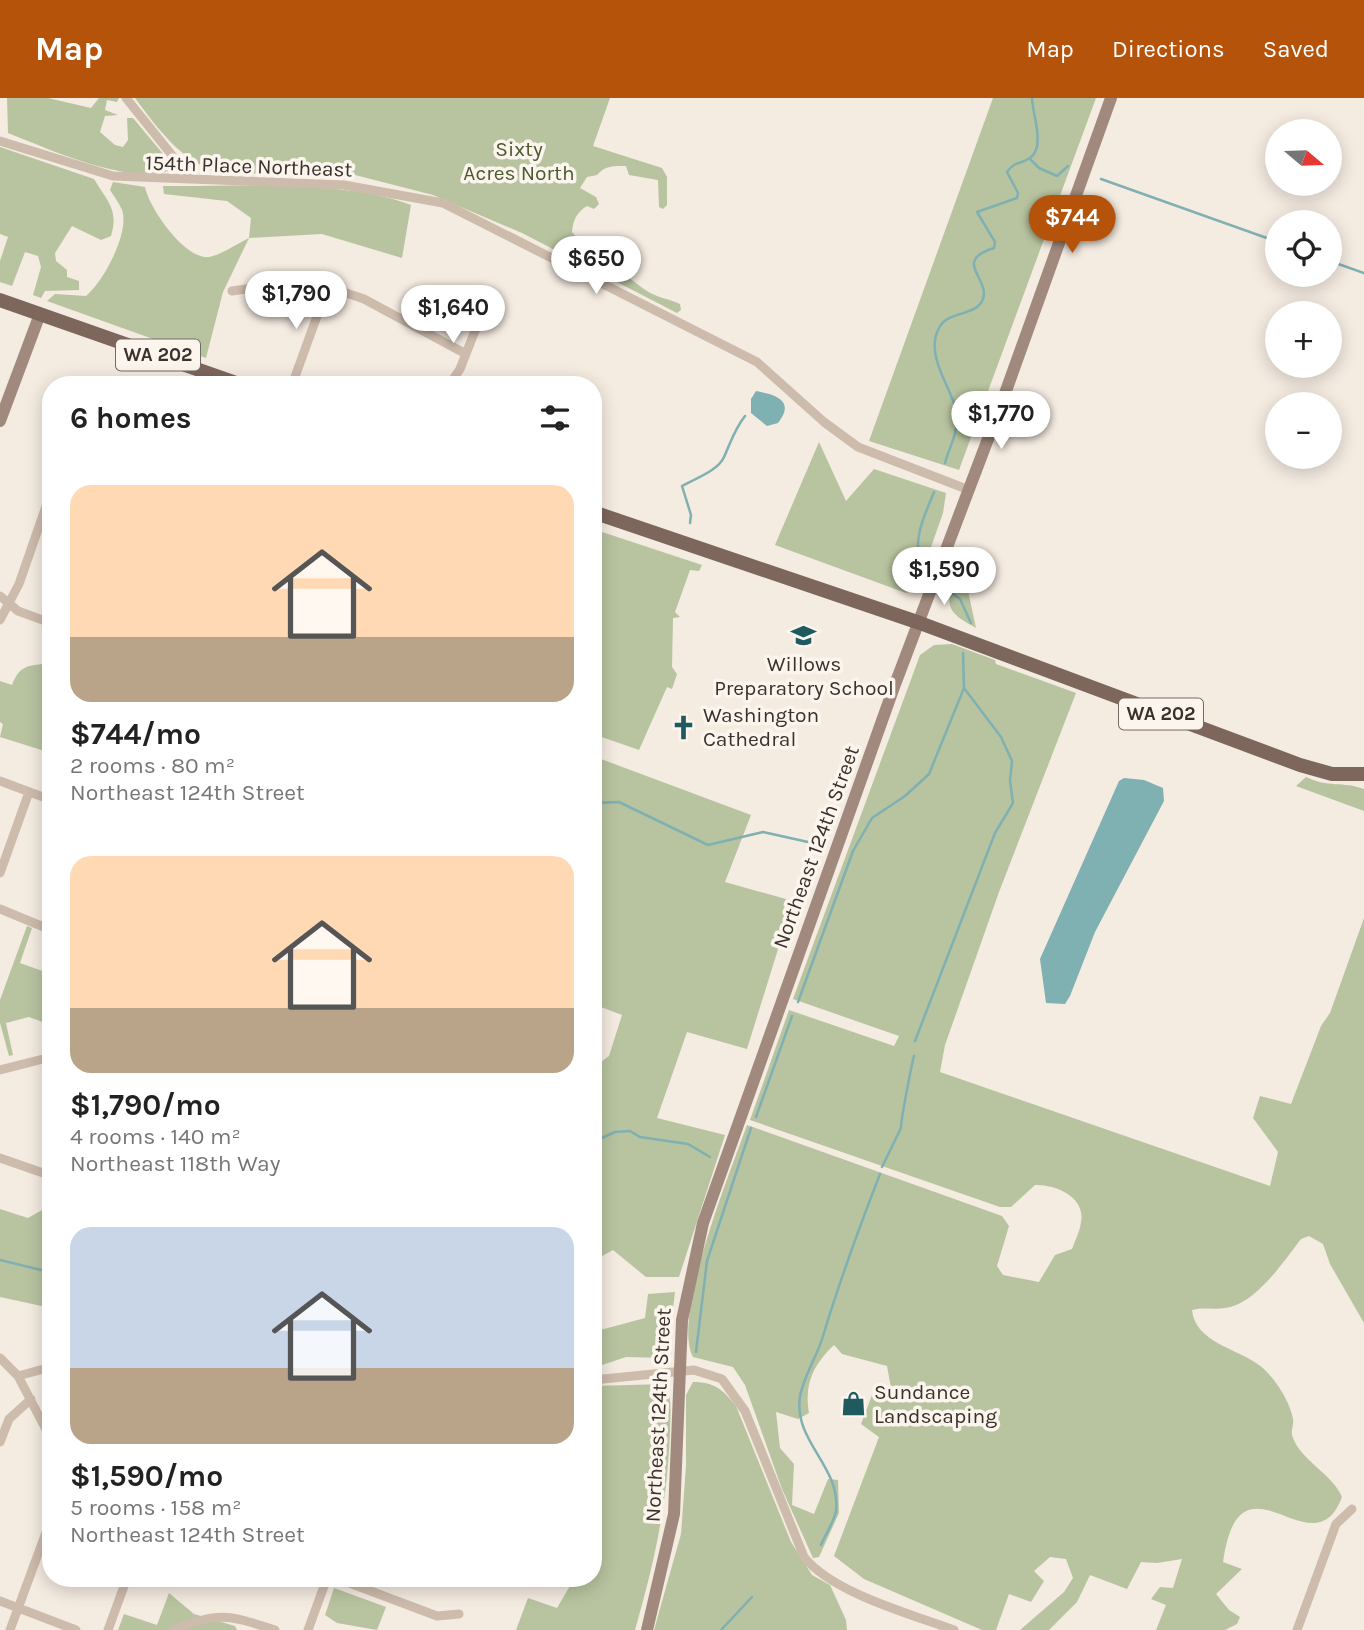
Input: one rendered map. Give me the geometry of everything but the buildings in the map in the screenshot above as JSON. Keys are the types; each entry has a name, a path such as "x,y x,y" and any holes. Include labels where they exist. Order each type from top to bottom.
{"main road":[{"name":"WA 202","path":"0,300 217,376"},
{"name":"WA 202","path":"602,515 920,623 1300,765 1332,774 1364,774"}],"street":[{"path":"126,98 191,179"},
{"name":"Northeast 124th Street","path":"647,1630 674,1514 679,1371 685,1295 703,1223 880,726 970,490 1111,98"},
{"name":"154th Place Northeast","path":"0,141 102,174 128,178 344,185 443,203 757,362 824,422 858,447 970,490"},
{"path":"232,291 308,280 364,299 466,354"},
{"path":"295,376 328,286"},
{"path":"0,421 40,314"},
{"path":"454,376 480,318"},
{"path":"0,620 9,604 42,516"},
{"path":"0,596 9,604 42,620"},
{"path":"0,781 42,797"},
{"path":"0,873 29,792"},
{"path":"0,909 42,926"},
{"path":"0,1070 42,1058"},
{"path":"0,1158 42,1173"},
{"path":"0,1358 18,1376 42,1421"},
{"path":"18,1376 42,1369"},
{"path":"602,1379 694,1370 714,1375 736,1394 758,1439 804,1557 814,1569 836,1582 954,1630"},
{"path":"0,1441 9,1419 31,1399"},
{"path":"1297,1630 1336,1524 1352,1509"},
{"path":"10,1630 42,1544"},
{"path":"108,1630 124,1587"},
{"path":"309,1630 324,1587"},
{"path":"360,1587 437,1616 459,1614"},
{"path":"0,1601 76,1630"},
{"path":"173,1630 211,1616 237,1617 248,1626 275,1630"}],"green space":[{"path":"7,98 48,98 91,108 99,98 119,98 117,102 107,100 105,110 118,115 105,116 100,132 115,145 123,147 128,140 127,118 133,118 169,161 168,171 150,174 109,169 8,133"},
{"name":"Sixty Acres North","path":"135,98 610,98 593,146 662,168 667,177 667,205 663,209 659,207 658,180 629,175 626,166 610,167 597,175 587,177 580,188 596,197 599,204 594,209 587,206 576,217 572,232 579,240 577,248 586,257 613,265 617,273 650,293 680,304 681,310 677,313 522,233 433,195 355,175 219,173 193,160 171,143"},
{"path":"993,98 1096,98 959,470 869,441"},
{"path":"0,147 94,179 107,200 114,219 111,236 101,240 72,226 55,253 56,261 67,270 67,277 79,281 79,290 45,291 41,298 33,295 41,267 38,256 25,252 12,286 0,282 0,261 8,237 0,234"},
{"path":"113,182 145,187 153,207 169,231 179,242 200,256 214,256 249,238 223,292 206,358 47,301 55,294 86,296 107,269 119,244 123,220 122,210 110,190"},
{"path":"163,186 322,188 353,191 411,205 402,258 322,234 249,238 251,218 227,201 164,194"},
{"path":"819,442 846,501 874,469 946,493 943,513 917,587 906,593 775,545"},
{"path":"602,532 702,565 699,571 690,570 675,612 680,617 673,618 672,667 677,674 672,689 667,687 639,750 602,737"},
{"path":"955,579 967,586 976,628 951,609 950,597"},
{"path":"952,644 995,660 996,664 1076,693 999,892 945,1045 940,1072 1270,1186 1278,1152 1253,1118 1260,1096 1291,1104 1321,1026 1330,1013 1364,918 1364,1323 1330,1264 1323,1244 1309,1236 1301,1239 1268,1281 1247,1299 1225,1308 1192,1310 1200,1330 1208,1337 1259,1365 1275,1382 1291,1412 1292,1435 1296,1444 1331,1481 1342,1497 1329,1517 1314,1523 1260,1509 1245,1512 1232,1528 1223,1562 1242,1569 1216,1594 1229,1610 1240,1617 1237,1624 1225,1630 1156,1630 1166,1605 1151,1599 1160,1587 1173,1588 1182,1559 1157,1563 1141,1562 1127,1589 1090,1575 1077,1602 1049,1630 1020,1630 1064,1592 1073,1578 1066,1559 1050,1557 1034,1571 1044,1581 1031,1602 1009,1594 996,1630 982,1630 864,1579 834,1556 879,1437 861,1424 874,1390 891,1388 887,1366 842,1354 834,1345 821,1360 809,1384 809,1413 798,1419 776,1412 780,1448 794,1464 792,1505 814,1514 828,1479 838,1480 839,1513 819,1557 813,1558 782,1489 745,1385 733,1367 693,1357 688,1337 696,1278 717,1208 747,1125 1002,1216 1009,1226 997,1266 1003,1275 1039,1282 1055,1255 1072,1249 1077,1236 1081,1222 1079,1206 1074,1199 1060,1190 1035,1185 1011,1207 1000,1207 750,1120 789,1010 894,1046 899,1036 793,999 920,655 934,645"},
{"path":"42,664 42,750 0,737 3,724 0,722 0,681 12,685 23,669"},
{"path":"602,759 751,815 725,882 793,901 747,1049 687,1032 657,1118 725,1135 679,1277 646,1277 613,1250 602,1256 602,1061 609,1056 622,1015 602,1007"},
{"path":"1306,777 1364,789 1364,811 1296,786"},
{"path":"27,926 32,928 20,963 42,971 42,1022 29,1017 6,1023 13,1055 9,1056 0,1023 0,1000"},
{"path":"0,1209 28,1218 42,1210 42,1306 0,1297"},
{"path":"675,1292 667,1358 626,1357 602,1365 602,1330 645,1318 648,1294"},
{"path":"693,1382 718,1388 736,1406 791,1542 812,1575 830,1585 846,1620 847,1630 654,1630 681,1534 686,1466 686,1395"},
{"path":"665,1384 669,1395 670,1432 663,1508 635,1630 516,1630 528,1598 557,1608 569,1587 602,1587 602,1386"},
{"path":"334,1588 386,1607 377,1630 337,1623 325,1615"},
{"path":"169,1593 194,1614 235,1626 237,1630 118,1630 124,1614 157,1625"}],"water":[{"path":"756,391 775,396 784,403 783,415 778,423 767,426 751,413 751,399"},
{"path":"1124,778 1144,780 1163,788 1164,801 1095,932 1070,996 1065,1004 1046,1003 1040,959 1119,781"}],"waterway":[{"path":"945,463 955,434 957,416 937,363 935,339 943,322 974,309 983,299 984,291 974,264 982,253 994,248 995,242 977,212 1017,198 1018,193 1007,172 1035,153 1038,138 1032,98"},
{"path":"1030,159 1039,168 1057,176 1068,166"},
{"path":"1101,179 1265,237"},
{"path":"1342,265 1364,273"},
{"path":"690,523 691,515 682,486 721,462 745,416"},
{"path":"922,576 923,565 918,553 919,534 934,492"},
{"path":"948,590 960,599 971,623"},
{"path":"798,1002 853,851 872,818 905,796 929,774 964,688 963,653"},
{"path":"915,1041 995,833 1013,803 1010,781 1012,761 1001,737 964,688"},
{"path":"602,803 619,802 708,845 763,832 817,844"},
{"path":"756,1117 792,1016"},
{"path":"882,1167 901,1128 914,1056"},
{"path":"696,1352 707,1261 751,1128"},
{"path":"602,1138 615,1132 630,1131 640,1137 688,1144 710,1157"},
{"path":"821,1545 835,1515 836,1495 832,1481 803,1427 800,1396 880,1174"},
{"path":"0,1260 42,1270"},
{"path":"721,1630 752,1597"}],"place":[{"name":"Willows Preparatory School","path":"804,635"},
{"name":"Washington Cathedral","path":"683,727"},
{"name":"Sundance Landscaping","path":"854,1404"}]}
